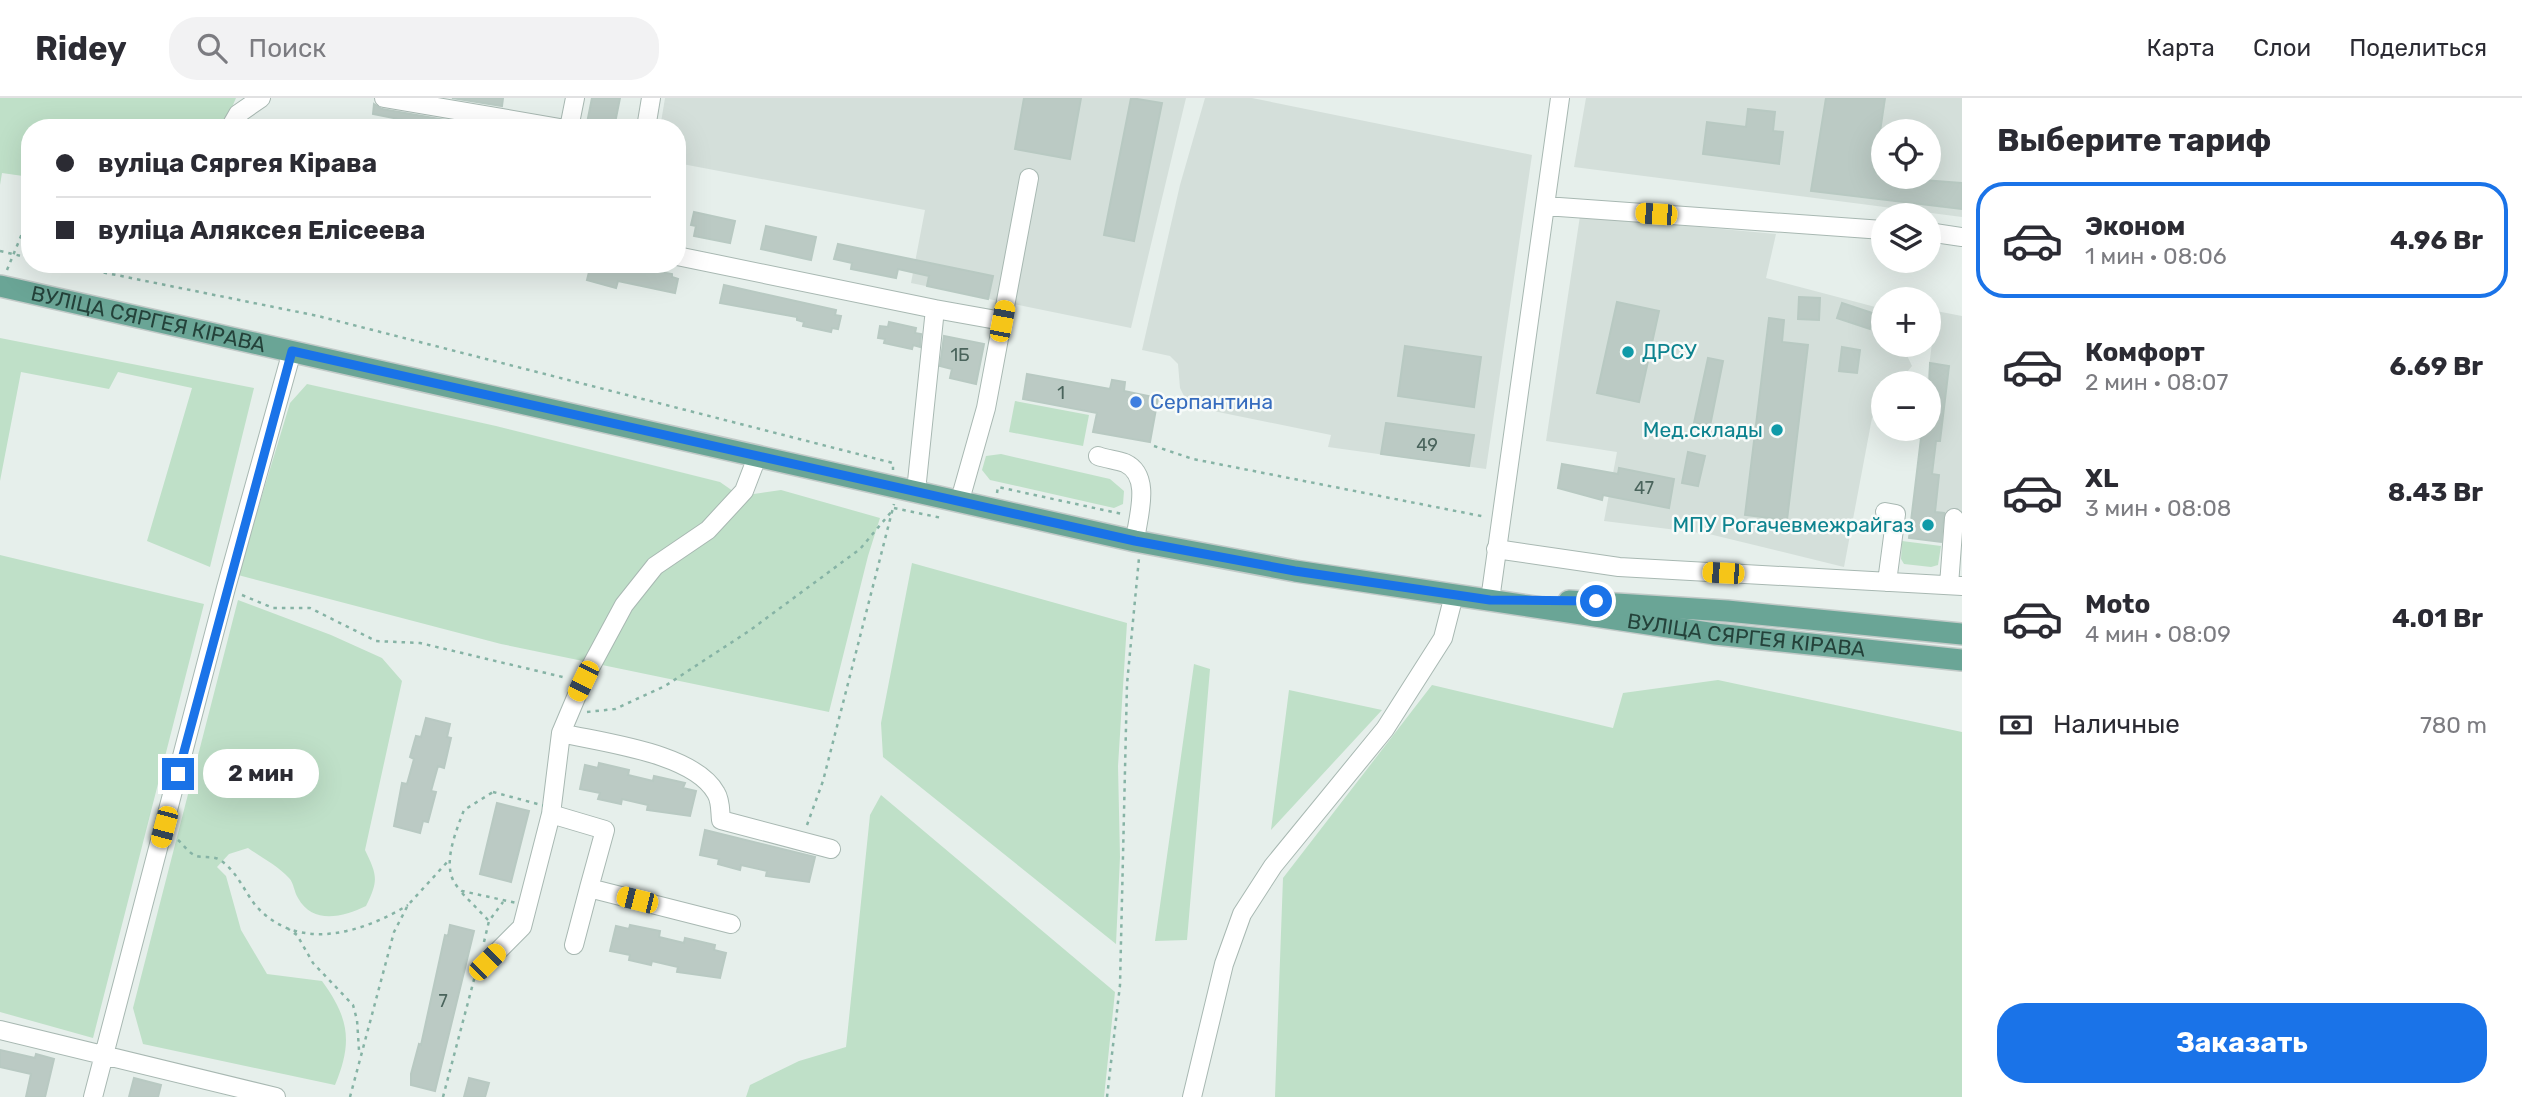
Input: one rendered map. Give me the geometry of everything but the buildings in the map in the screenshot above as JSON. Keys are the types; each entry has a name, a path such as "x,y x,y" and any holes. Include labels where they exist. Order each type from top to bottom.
{"main road":[{"name":"ВУЛІЦА СЯРГЕЯ КІРАВА","path":"1,286 1135,541 1295,571 1714,635 1962,660"},
{"name":"ВУЛІЦА СЯРГЕЯ КІРАВА","path":"1490,600 1596,601 1962,634"}],"street":[{"path":"235,119 261,98"},
{"path":"384,98 507,119"},
{"path":"571,119 575,98"},
{"path":"648,119 651,98"},
{"path":"1490,600 1560,98"},
{"path":"960,500 986,408 1029,178"},
{"path":"1545,206 1871,229"},
{"path":"1941,234 1962,237"},
{"path":"686,258 1002,321"},
{"path":"916,491 935,309"},
{"path":"93,1097 226,588 292,351"},
{"path":"1098,456 1127,464 1134,471 1142,500 1135,541"},
{"path":"482,960 522,928 548,810 563,725 583,681 632,595 655,566 708,530 744,491 757,457"},
{"path":"1885,512 1896,514 1887,582"},
{"path":"1496,549 1619,567 1955,586 1954,518"},
{"path":"1192,1097 1224,964 1242,914 1273,866 1385,729 1443,638 1454,595"},
{"path":"563,725 688,766 702,775 718,796 721,820 831,849"},
{"path":"548,810 605,830 574,945"},
{"path":"589,888 732,924"},
{"path":"0,1030 276,1097"}],"path":[{"path":"1,286 21,236"},
{"path":"0,251 21,256"},
{"path":"106,273 318,316 893,463"},
{"path":"1154,446 1193,459 1500,520"},
{"path":"998,487 1137,517"},
{"path":"563,725 615,709 665,686 749,631 860,549 894,508 823,781 801,841"},
{"path":"1107,1097 1120,985 1127,684 1139,559 1135,541"},
{"path":"226,588 273,608 310,608 376,641 420,643 583,681"},
{"path":"489,921 457,888 449,874 450,859 464,810 493,792 548,810"},
{"path":"164,827 194,855 218,859 242,883 257,906 297,935 313,963 353,1005 358,1020 360,1052"},
{"path":"350,1097 394,932 408,905 450,859"},
{"path":"457,888 469,894 521,904"},
{"path":"443,1097 482,960 489,921 500,902 505,901"},
{"path":"282,924 318,936 340,934 371,925 408,905"}],"shaded area":[{"path":"665,98 1186,98 1131,328 911,283 925,210 686,165 686,119 662,119"},
{"path":"1205,98 1252,98 1532,155 1486,469 1328,447 1331,435 1189,406 1180,388 1178,364 1170,356 1142,350 1180,185"},
{"path":"1586,98 1962,98 1962,217 1941,214 1941,203 1871,203 1871,205 1574,167"},
{"path":"1580,216 1776,234 1766,278 1871,306 1871,357 1908,357 1912,366 1908,371 1871,371 1871,423 1844,567 1709,534 1604,521 1617,452 1546,441"},
{"path":"1941,312 1962,316 1962,544 1909,538 1921,441 1941,441 1941,371 1928,371 1930,357 1941,357"}],"green space":[{"path":"0,98 236,98 227,119 21,119 21,176 2,173 0,185"},
{"path":"0,338 254,388 210,567 147,541 192,388 118,372 109,389 21,372 0,481"},
{"path":"307,384 496,426 720,482 740,496 781,490 880,518 829,712 501,644 238,575 290,403"},
{"path":"1015,401 1089,415 1083,446 1009,432"},
{"path":"1001,454 1110,479 1124,491 1123,504 1114,508 990,480 982,470 986,456"},
{"path":"1902,541 1941,546 1938,565 1931,567 1904,564 1901,559"},
{"path":"0,555 204,604 93,1038 0,1012"},
{"path":"912,563 1127,623 1118,766 1120,857 1116,944 883,757 881,723"},
{"path":"238,600 331,635 382,658 402,681 365,850 375,878 366,906 329,916 312,912 304,907 289,878 248,848 229,854 217,867 226,876 241,930 267,974 322,981 331,994 343,1019 346,1043 335,1085 143,1044 133,1008"},
{"path":"1194,664 1210,669 1187,940 1155,941"},
{"path":"1718,680 1962,732 1962,1097 1275,1097 1283,878 1432,685 1613,728 1623,693"},
{"path":"1289,690 1382,710 1271,830"},
{"path":"881,795 1115,992 1104,1097 746,1097 750,1085 799,1061 846,1047 870,815"}],"place":[{"name":"ДРСУ","path":"1628,352"},
{"name":"Серпантина","path":"1136,402"},
{"name":"Мед.склады","path":"1777,430"},
{"name":"МПУ Рогачевмежрайгаз","path":"1928,525"}],"route":[{"path":"178,774 292,351 783,463 994,507 1135,541 1295,571 1490,600 1596,601"}]}
